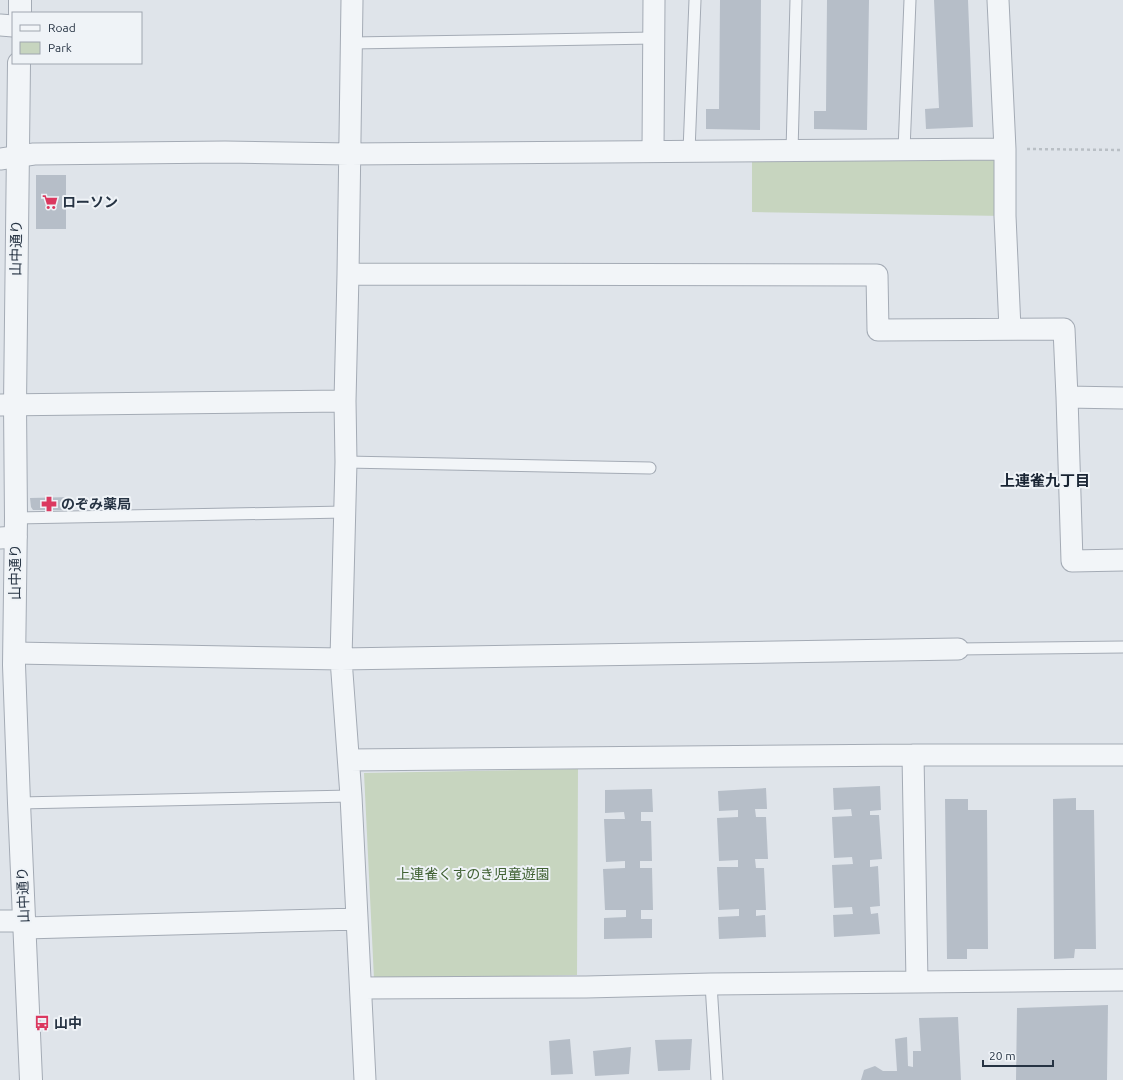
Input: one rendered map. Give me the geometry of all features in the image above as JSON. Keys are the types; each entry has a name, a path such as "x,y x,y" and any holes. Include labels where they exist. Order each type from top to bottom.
{"street":[{"path":"20,0 20,12"},
{"path":"352,0 345,401 346,462 341,659 351,796 365,1080"},
{"path":"653,151 654,0"},
{"path":"998,0 1005,149 1005,216 1010,329"},
{"path":"0,26 12,26"},
{"name":"山中通り","path":"19,64 9,158 7,405 11,531 10,661 19,803 31,1080"},
{"path":"9,158 34,154 225,152 349,154 1005,149"},
{"path":"348,274 877,275 878,330 1064,329 1072,561 1123,560"},
{"path":"1067,397 1123,398"},
{"path":"7,405 345,401"},
{"path":"10,661 341,659 958,649"},
{"path":"348,760 913,755 1123,755"},
{"path":"913,755 917,982"},
{"path":"0,921 25,924 357,919"},
{"path":"360,988 586,987 711,984 1123,980"}],"lane":[{"path":"689,151 695,0"},
{"path":"792,151 796,0"},
{"path":"904,150 910,0"},
{"path":"351,43 654,38"},
{"path":"346,462 650,468"},
{"path":"11,531 345,512"},
{"path":"958,649 1123,647"},
{"path":"19,803 351,796"},
{"path":"711,984 717,1080"}],"path":[{"path":"1005,149 1123,150"}],"green space":[{"path":"1005,149 1005,216 752,212 752,151"},
{"name":"上連雀くすのき児童遊園","path":"578,769 577,975 374,979 364,773"}],"building":[{"path":"720,0 761,0 760,130 706,129 706,109 719,109"},
{"path":"827,0 869,0 867,130 814,129 814,111 826,111"},
{"path":"934,0 968,0 973,127 926,129 925,109 939,108"},
{"path":"36,175 66,175 66,229 36,229"},
{"path":"72,497 71,502 68,502 68,510 33,510 31,507 30,498"},
{"path":"880,786 881,810 870,811 870,815 879,815 882,859 870,860 870,867 878,866 880,906 870,907 871,914 878,913 880,934 834,937 833,915 853,914 852,907 834,908 832,865 853,864 852,857 834,858 832,817 852,816 851,809 834,810 833,788"},
{"path":"766,788 767,809 755,809 756,817 766,817 768,859 755,859 756,868 764,868 766,910 756,910 756,916 765,915 766,937 719,939 718,917 739,916 739,909 719,910 717,867 738,867 738,860 719,861 717,818 738,817 738,810 719,811 718,791"},
{"path":"652,789 653,812 641,812 641,821 651,821 652,861 640,861 640,868 652,868 653,910 641,910 641,919 652,919 652,938 604,939 604,918 626,917 626,910 605,910 603,869 625,868 625,861 606,862 604,819 625,819 624,812 605,813 605,790"},
{"path":"1076,798 1076,810 1094,810 1096,949 1075,949 1074,958 1054,959 1053,799"},
{"path":"945,799 968,799 968,810 987,810 988,949 967,949 967,959 947,959"},
{"path":"1108,1005 1107,1080 1016,1080 1017,1008"},
{"path":"958,1017 961,1080 861,1080 864,1070 875,1066 883,1071 897,1071 895,1039 907,1037 908,1066 913,1067 913,1051 921,1051 919,1018"},
{"path":"570,1039 573,1074 551,1075 549,1041"},
{"path":"692,1039 690,1070 658,1071 655,1040"},
{"path":"631,1047 629,1074 595,1076 593,1051"}],"place":[{"name":"ローソン","path":"50,202"},
{"name":"のぞみ薬局","path":"49,504"},
{"name":"山中","path":"42,1023"}],"district":[{"name":"上連雀九丁目","path":"1045,481"}]}
